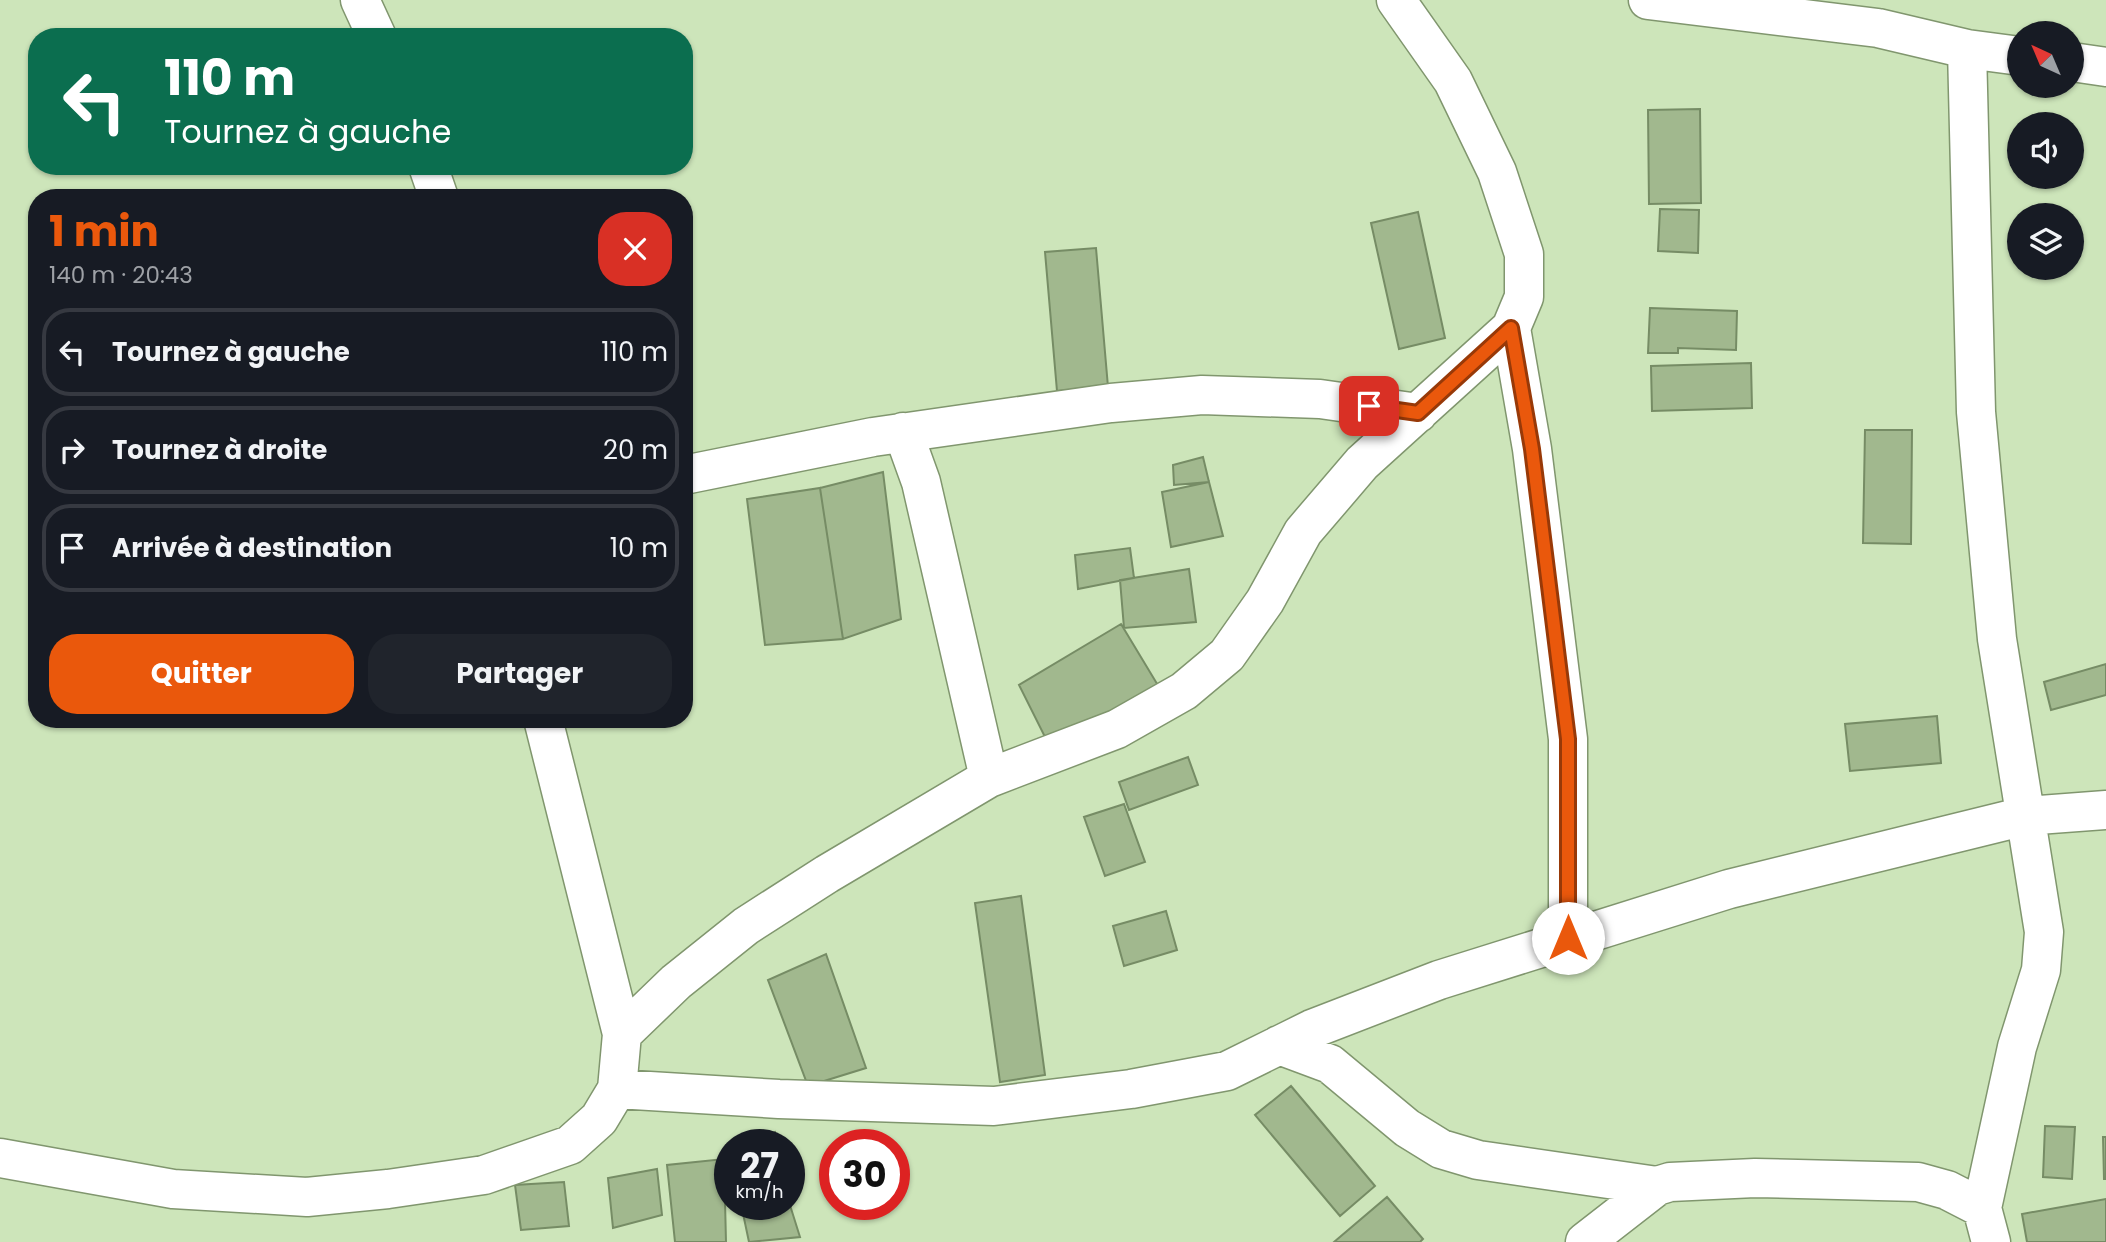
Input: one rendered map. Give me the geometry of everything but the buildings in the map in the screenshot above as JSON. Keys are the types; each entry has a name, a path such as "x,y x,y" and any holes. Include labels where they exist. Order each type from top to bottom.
{"street":[{"path":"360,0 373,28"},
{"path":"622,1034 676,982 747,926 827,874 989,778 1117,729 1184,691 1227,655 1265,601 1303,532 1362,463 1511,328 1524,297 1524,254 1497,172 1453,81 1396,0"},
{"path":"1648,0 1885,14 1967,49 2007,54"},
{"path":"1967,49 1976,412 1997,639 2044,932 2041,970 2017,1047 1986,1225"},
{"path":"2084,64 2106,67"},
{"path":"1511,328 1532,449 1568,739 1568,938"},
{"path":"693,473 903,432 1111,403 1202,395 1320,399 1418,413"},
{"path":"903,432 920,482 989,778"},
{"path":"3,1151 173,1189 307,1197 484,1175 570,1145 599,1119 617,1089 622,1034 545,728"},
{"path":"617,1089 779,1099 994,1106 1131,1089 1227,1071 1312,1029 1439,981 1568,938 1730,889 2025,816 2106,810"},
{"path":"1279,1045 1330,1064 1407,1128 1441,1149 1478,1160 1657,1186"},
{"path":"1585,1242 1657,1186 1670,1182 1755,1178 1918,1182 1947,1190 1986,1225"}],"route":[{"path":"1369,406 1418,413 1511,328 1532,449 1568,739 1568,938"}]}
